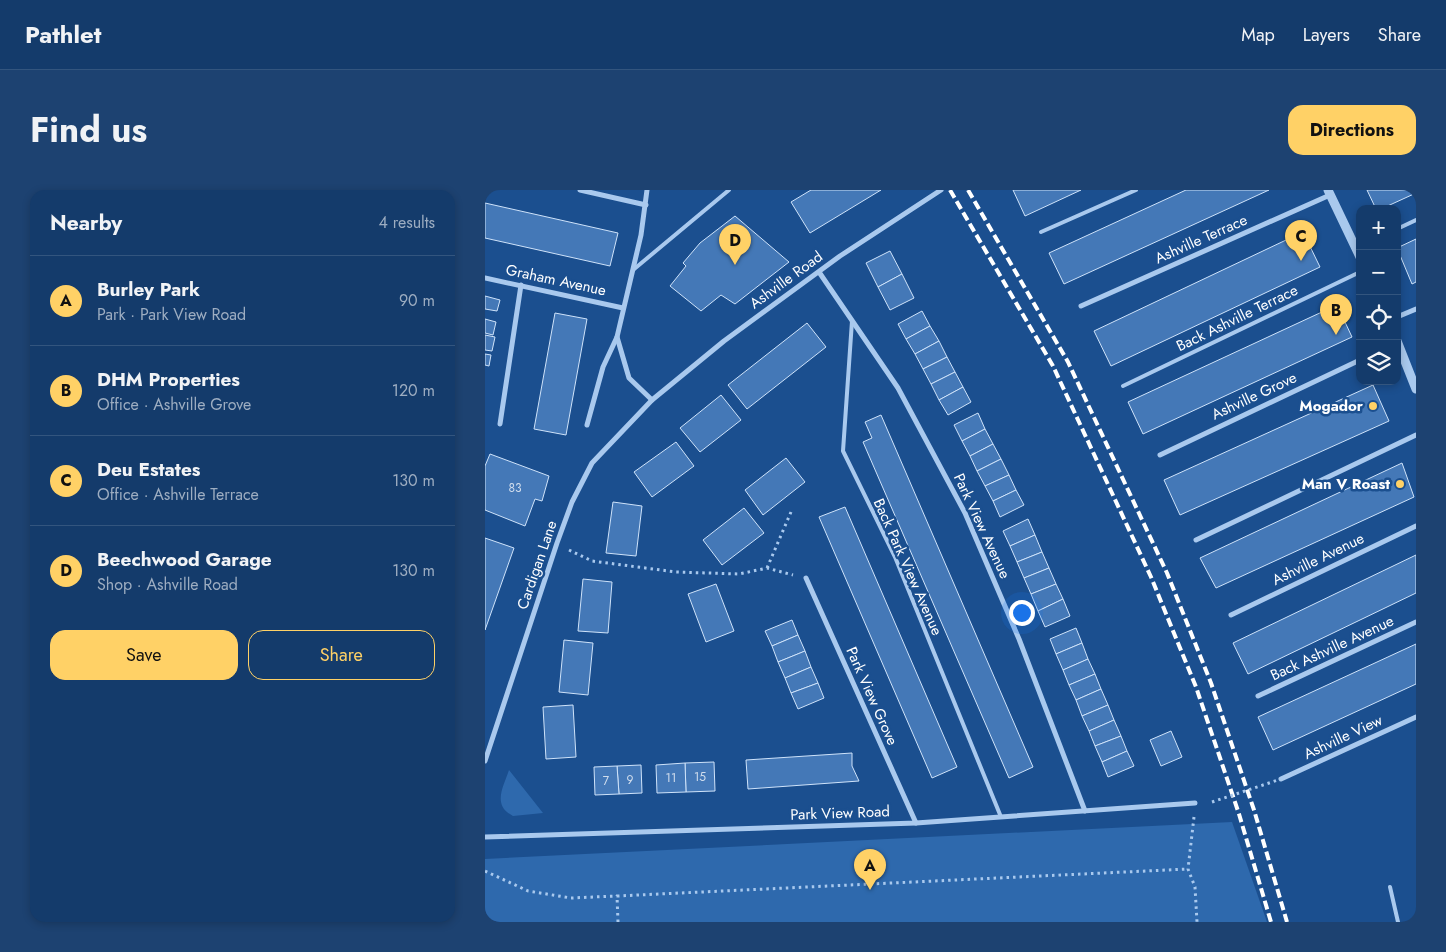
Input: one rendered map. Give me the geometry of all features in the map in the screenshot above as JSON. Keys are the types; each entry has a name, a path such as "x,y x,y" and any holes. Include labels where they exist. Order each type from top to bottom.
{"street":[{"path":"580,190 646,205"},
{"path":"587,425 603,367 617,337 633,270 646,205 647,190"},
{"name":"Ashville Road","path":"652,400 731,336 819,272 941,190"},
{"path":"1329,192 1356,245"},
{"name":"Ashville Terrace","path":"1081,306 1329,192"},
{"name":"Park View Avenue","path":"819,272 853,319 898,388 965,513 1019,639 1085,811"},
{"name":"Graham Avenue","path":"485,278 623,308"},
{"path":"500,424 521,285"},
{"path":"1401,315 1416,309"},
{"path":"617,337 629,378 652,400"},
{"path":"1401,352 1416,389"},
{"name":"Ashville Grove","path":"1160,455 1356,362"},
{"name":"Cardigan Lane","path":"485,761 572,502 591,463 652,400"},
{"path":"1196,540 1416,435"},
{"name":"Ashville Avenue","path":"1231,615 1416,526"},
{"name":"Park View Grove","path":"806,578 916,823"},
{"name":"Back Ashville Avenue","path":"1258,696 1416,622"},
{"name":"Ashville View","path":"1281,779 1416,717"},
{"name":"Park View Road","path":"485,837 916,823 1195,803"}],"lane":[{"path":"633,270 729,190"},
{"path":"1041,232 1137,190"},
{"path":"1401,227 1416,220"},
{"name":"Back Ashville Terrace","path":"1123,386 1356,274"},
{"name":"Back Park View Avenue","path":"853,319 843,451 895,557 1001,817"},
{"path":"1391,887 1398,922"}],"path":[{"path":"767,568 791,512"},
{"path":"557,543 592,561 676,572 739,574 767,568 806,578"},
{"path":"1212,802 1281,779"},
{"path":"1195,803 1188,869 1195,887 1197,922"},
{"path":"485,871 528,891 571,898 1188,869"},
{"path":"617,896 618,922"}],"shaded area":[{"path":"509,770 543,813 513,816 503,807 501,796"},
{"path":"1232,822 1267,922 485,922 485,859"}],"building":[{"path":"811,190 881,190 810,233 791,202"},
{"path":"1013,190 1081,190 1025,216"},
{"path":"1186,190 1269,190 1064,284 1049,253"},
{"path":"1367,190 1416,190 1416,193 1390,205 1374,205"},
{"path":"485,203 618,233 610,266 485,238"},
{"path":"735,216 789,262 735,304 721,295 701,311 670,286 686,266 683,263 700,243"},
{"path":"1303,232 1320,267 1111,366 1094,331"},
{"path":"1416,239 1416,282 1412,284 1401,258 1401,246"},
{"path":"890,251 902,274 878,287 866,263"},
{"path":"902,274 914,298 890,310 878,287"},
{"path":"485,296 500,300 497,311 485,309"},
{"path":"1337,305 1352,337 1143,434 1128,402"},
{"path":"922,311 930,326 906,339 898,324"},
{"path":"555,313 587,319 566,435 534,429"},
{"path":"485,319 496,322 493,335 485,333"},
{"path":"807,323 826,347 747,409 728,385"},
{"path":"930,326 939,341 915,354 906,339"},
{"path":"485,335 495,337 492,351 485,350"},
{"path":"939,341 947,357 923,369 915,354"},
{"path":"485,354 491,355 489,366 485,365"},
{"path":"947,357 955,372 931,384 923,369"},
{"path":"955,372 963,387 939,400 931,384"},
{"path":"1373,385 1389,421 1180,515 1164,480"},
{"path":"963,387 971,402 948,415 939,400"},
{"path":"721,395 741,420 700,452 680,428"},
{"path":"978,413 985,429 962,441 954,425"},
{"path":"881,415 1033,767 1009,778 863,442 872,438 865,422"},
{"path":"985,429 993,444 970,456 962,441"},
{"path":"676,442 694,466 652,497 634,472"},
{"path":"993,444 1001,459 977,471 970,456"},
{"path":"490,454 549,476 542,501 535,499 525,526 485,510 485,466"},
{"path":"786,458 805,482 763,515 745,490"},
{"path":"1001,459 1009,475 985,486 977,471"},
{"path":"1402,463 1414,497 1216,588 1200,558"},
{"path":"1009,475 1016,490 993,501 985,486"},
{"path":"1016,490 1024,505 1000,517 993,501"},
{"path":"613,502 642,506 636,556 606,553"},
{"path":"845,507 957,767 932,778 819,517"},
{"path":"744,508 764,533 722,565 703,540"},
{"path":"1028,519 1035,535 1010,546 1003,531"},
{"path":"1035,535 1042,552 1017,562 1010,546"},
{"path":"485,538 514,548 485,630"},
{"path":"1042,552 1049,568 1024,578 1017,562"},
{"path":"1416,555 1416,593 1248,674 1233,643"},
{"path":"1049,568 1056,584 1031,594 1024,578"},
{"path":"583,579 612,582 608,633 578,631"},
{"path":"716,584 734,631 706,642 688,594"},
{"path":"1056,584 1063,599 1038,611 1031,594"},
{"path":"1063,599 1070,616 1045,627 1038,611"},
{"path":"792,620 798,635 772,646 765,631"},
{"path":"1076,628 1082,643 1056,654 1050,639"},
{"path":"798,635 805,651 778,662 772,646"},
{"path":"564,640 593,643 588,695 559,692"},
{"path":"1082,643 1088,659 1063,670 1056,654"},
{"path":"1416,644 1416,684 1273,750 1258,717"},
{"path":"805,651 811,667 785,678 778,662"},
{"path":"1088,659 1095,674 1069,685 1063,670"},
{"path":"811,667 818,683 791,693 785,678"},
{"path":"1095,674 1101,689 1076,700 1069,685"},
{"path":"818,683 824,698 798,709 791,693"},
{"path":"1101,689 1108,705 1082,716 1076,700"},
{"path":"573,705 576,757 546,759 543,707"},
{"path":"1108,705 1114,720 1089,731 1082,716"},
{"path":"1114,720 1121,736 1095,746 1089,731"},
{"path":"1171,731 1182,757 1161,766 1150,740"},
{"path":"1121,736 1127,751 1102,762 1095,746"},
{"path":"1127,751 1134,766 1108,777 1102,762"},
{"path":"852,753 852,766 859,781 748,789 746,760"},
{"path":"714,762 715,791 686,792 685,763"},
{"path":"685,763 686,792 657,793 656,765"},
{"path":"641,765 642,793 619,794 617,766"},
{"path":"617,766 619,794 595,795 594,767"}],"railway":[{"path":"950,190 1053,366 1151,577 1196,687 1239,814 1271,922"},
{"path":"968,190 1068,362 1167,573 1211,683 1254,810 1287,922"}],"place":[{"name":"Deu Estates","path":"1301,261"},
{"name":"Beechwood Garage","path":"735,265"},
{"name":"DHM Properties","path":"1336,335"},
{"name":"Mogador","path":"1373,406"},
{"name":"Man V Roast","path":"1400,484"},
{"name":"Burley Park","path":"870,890"}]}
